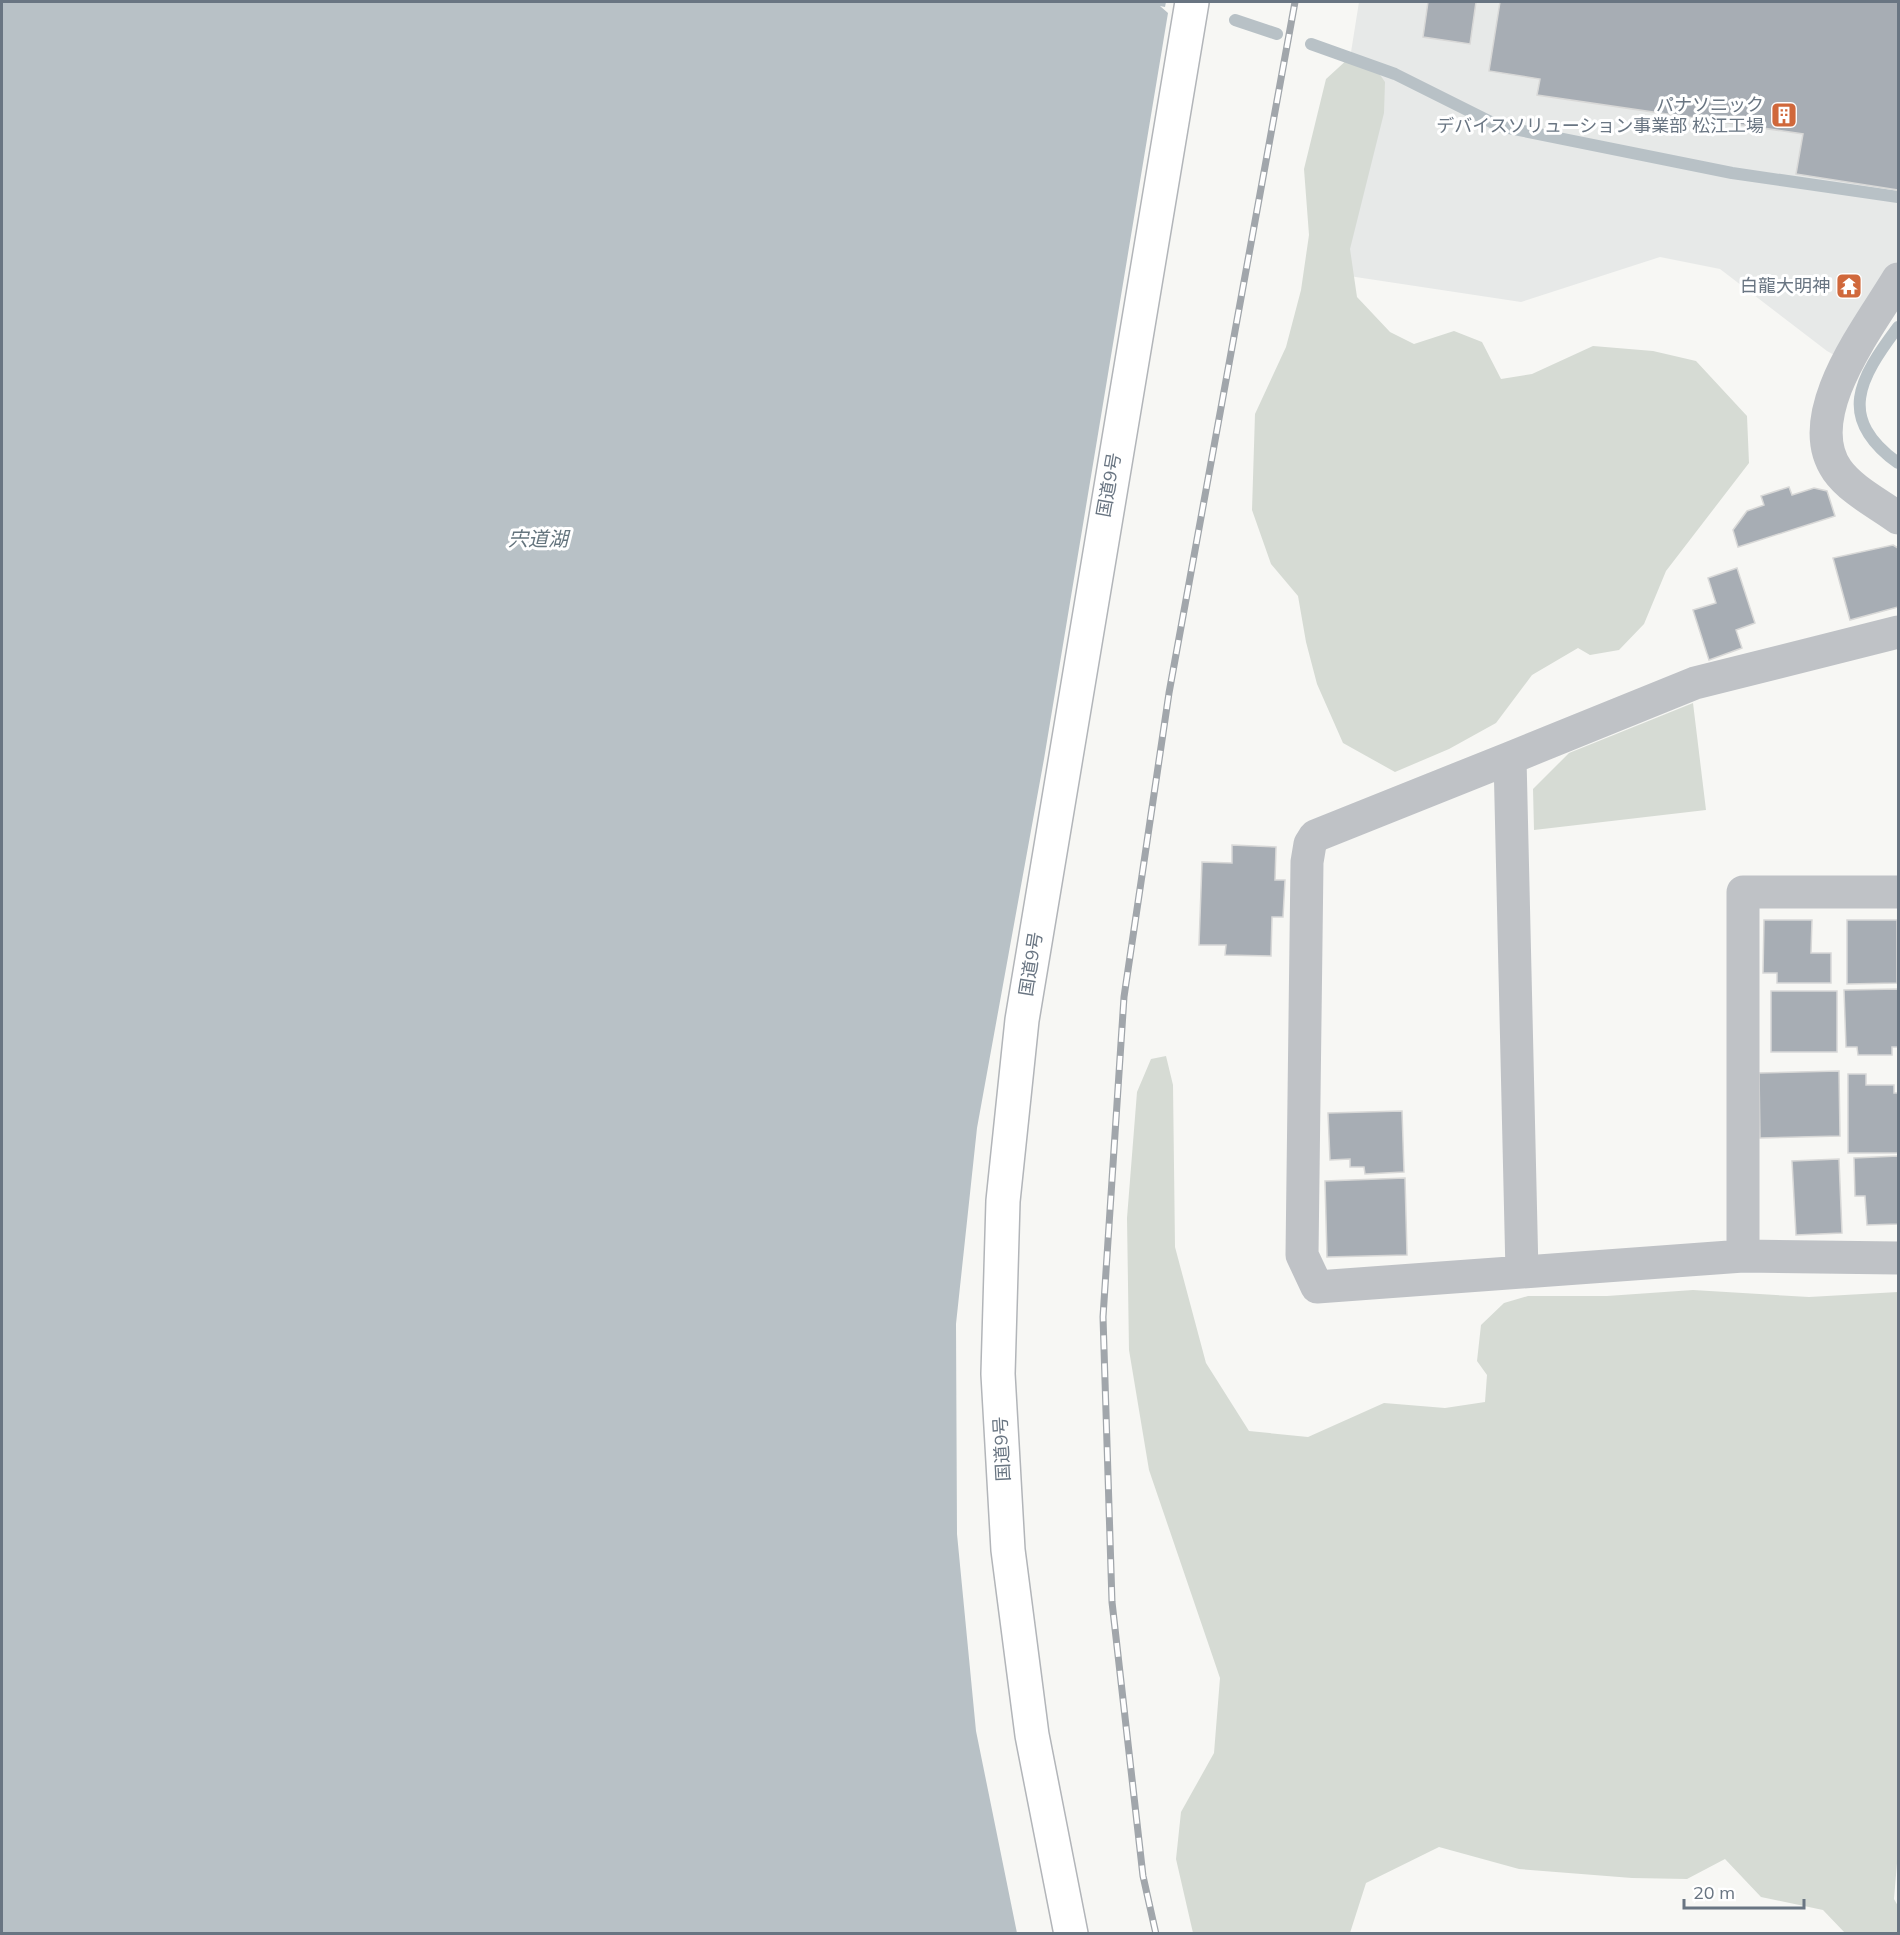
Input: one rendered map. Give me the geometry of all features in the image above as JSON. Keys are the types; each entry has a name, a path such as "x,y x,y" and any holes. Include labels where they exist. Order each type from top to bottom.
{"highway":[{"name":"国道9号","path":"1071,1934 1032,1735 1008,1550 998,1374 1004,1201 1022,1020 1192,2"}],"street":[{"path":"1899,279 1837,383 1825,431 1828,454 1838,471 1899,518"},
{"path":"1899,632 1695,683 1316,836 1310,844 1307,862 1302,1255 1317,1287 1743,1256 1899,1258"},
{"path":"1510,758 1522,1272"},
{"path":"1743,1256 1743,892 1899,892"}],"shaded area":[{"path":"1359,2 1898,2 1898,266 1836,356 1720,269 1660,257 1521,302 1316,271"},
{"path":"1349,58 1376,69 1385,82 1384,113 1350,249 1357,297 1390,332 1414,344 1454,331 1482,342 1501,379 1532,374 1593,346 1653,351 1696,361 1747,416 1749,463 1666,571 1644,624 1619,650 1590,655 1578,648 1532,675 1496,723 1449,749 1395,772 1343,743 1317,684 1306,642 1298,596 1271,564 1252,510 1255,414 1286,347 1301,290 1309,235 1304,169 1326,79"},
{"path":"1693,703 1706,810 1534,830 1533,789 1569,753"},
{"path":"1166,1056 1173,1085 1175,1247 1206,1363 1249,1431 1308,1437 1384,1403 1445,1408 1485,1402 1487,1375 1477,1361 1481,1325 1504,1303 1528,1296 1607,1296 1693,1290 1809,1297 1898,1292 1898,1851 1894,1899 1898,1906 1898,1933 1845,1933 1823,1910 1761,1897 1725,1859 1687,1879 1632,1878 1519,1869 1439,1847 1366,1883 1350,1933 1193,1933 1176,1859 1181,1812 1214,1753 1220,1678 1149,1470 1129,1350 1127,1218 1137,1092 1151,1059"}],"water":[{"name":"宍道湖","path":"2,2 1166,2 1165,7 1160,6 1168,13 1044,759 977,1128 956,1324 957,1534 976,1731 1017,1933 2,1933"}],"building":[{"name":"パナソニック デバイスソリューション事業部 松江工場","path":"1428,2 1476,2 1470,44 1423,37"},
{"name":"パナソニック デバイスソリューション事業部 松江工場","path":"1500,2 1898,2 1898,190 1796,174 1803,134 1537,95 1540,79 1489,71"},
{"path":"1789,487 1792,495 1814,488 1827,491 1835,516 1738,547 1733,530 1747,511 1764,505 1761,496"},
{"path":"1893,545 1898,548 1898,607 1850,620 1833,558"},
{"path":"1737,568 1755,623 1736,630 1742,648 1709,660 1693,610 1716,603 1708,578"},
{"path":"1232,845 1276,847 1275,880 1285,880 1283,917 1272,917 1271,956 1225,955 1226,945 1199,945 1202,862 1232,863"},
{"path":"1764,920 1812,920 1811,953 1831,953 1831,983 1777,983 1777,973 1763,973"},
{"path":"1847,920 1897,920 1897,983 1847,984"},
{"path":"1898,989 1898,1047 1892,1047 1892,1055 1858,1055 1857,1047 1846,1047 1844,990"},
{"path":"1771,991 1837,991 1837,1052 1771,1052"},
{"path":"1839,1071 1840,1136 1760,1138 1759,1073"},
{"path":"1848,1074 1866,1074 1866,1085 1894,1085 1894,1093 1898,1093 1898,1153 1848,1153"},
{"path":"1402,1111 1404,1172 1365,1174 1364,1167 1350,1167 1350,1159 1330,1160 1328,1113"},
{"path":"1898,1156 1898,1224 1867,1225 1865,1196 1855,1196 1854,1158"},
{"path":"1839,1159 1842,1233 1796,1235 1792,1161"},
{"path":"1405,1178 1407,1255 1327,1257 1325,1181"}],"waterway":[{"path":"1235,20 1277,34"},
{"path":"1311,44 1395,74 1499,126 1732,173 1898,197"},
{"path":"1898,327 1873,364 1860,398 1860,414 1866,430 1879,446 1898,463"}],"railway":[{"path":"1156,1934 1143,1876 1112,1602 1103,1317 1124,997 1169,693 1295,2"}],"place":[{"name":"パナソニック デバイスソリューション事業部 松江工場","path":"1784,115"},
{"name":"白龍大明神","path":"1849,286"}]}
